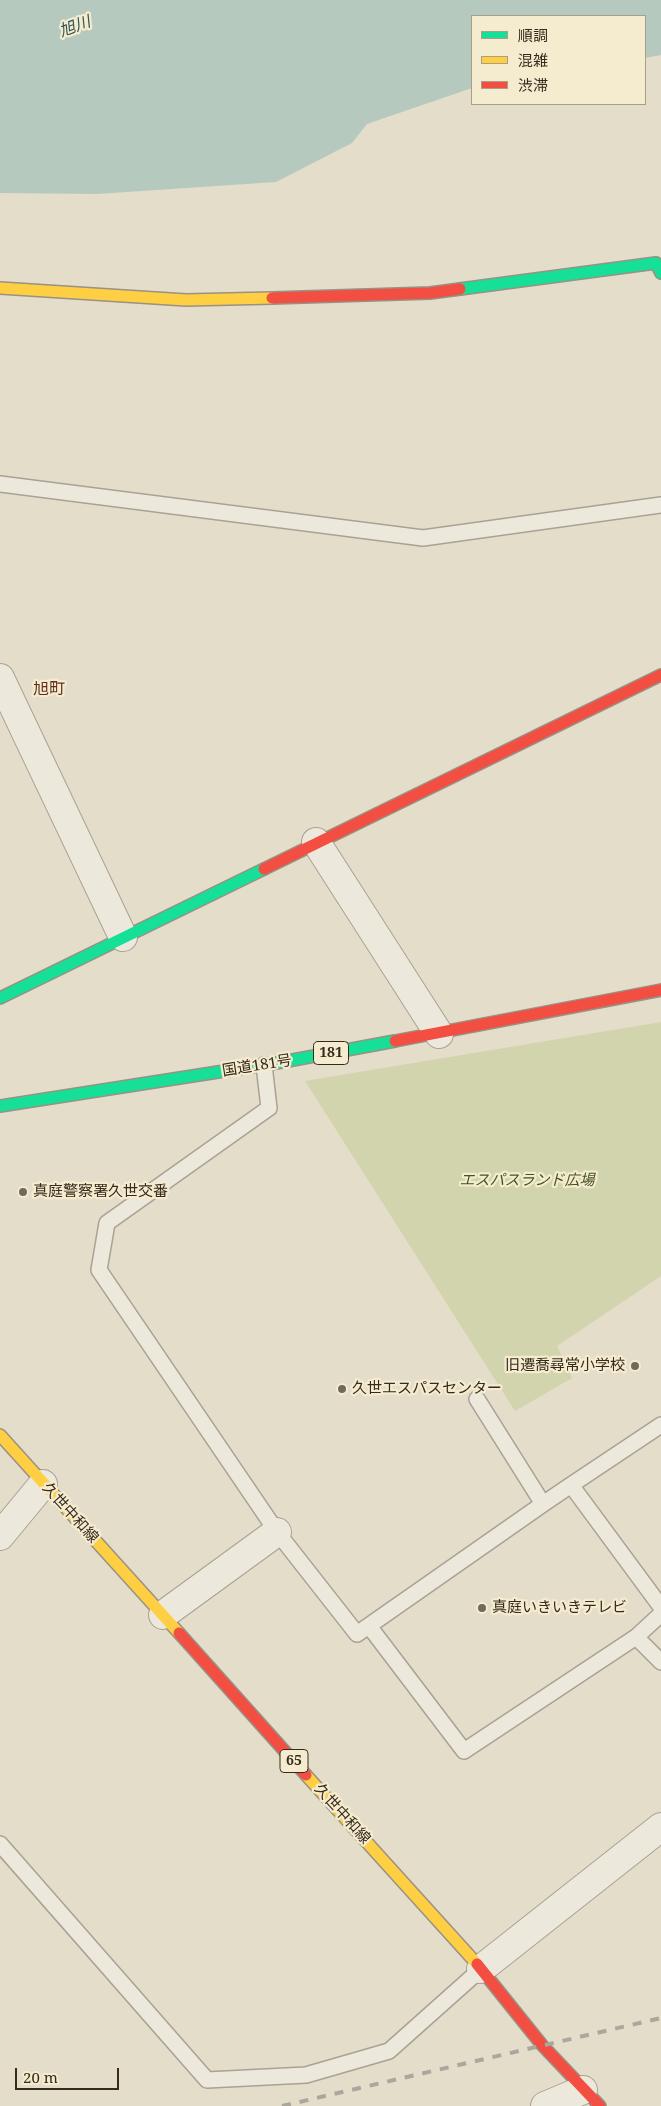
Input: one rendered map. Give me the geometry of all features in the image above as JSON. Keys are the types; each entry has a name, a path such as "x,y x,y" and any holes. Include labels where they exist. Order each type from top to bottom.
{"main road":[{"path":"0,288 186,300 430,292 656,263 661,273"},
{"path":"0,998 661,674"},
{"name":"国道181号","path":"0,1106 264,1065 439,1034 661,990"},
{"name":"久世中和線","path":"0,1436 481,1969 542,2045 591,2098"}],"street":[{"path":"0,678 123,937"},
{"path":"316,842 439,1034"},
{"path":"0,1536 43,1484"},
{"path":"163,1615 277,1532"},
{"path":"481,1969 661,1827"},
{"path":"545,2106 591,2098"}],"lane":[{"path":"0,484 423,538 661,505"},
{"path":"264,1065 269,1108 107,1223 99,1270 277,1532 357,1634 543,1504 661,1425"},
{"path":"477,1399 543,1504"},
{"path":"571,1485 661,1607"},
{"path":"369,1626 464,1751 636,1637 661,1614"},
{"path":"636,1637 661,1662"},
{"path":"0,1844 207,2080 306,2075 389,2051 481,1969"}],"green space":[{"name":"エスパスランド広場","path":"661,1022 661,1276 557,1346 572,1378 515,1411 305,1081"}],"water":[{"name":"旭川","path":"0,0 661,0 661,55 646,58 646,15 471,15 471,88 367,124 352,143 276,182 97,194 0,193"}],"railway":[{"path":"282,2106 661,2018"}],"traffic: fast":[{"path":"460,289 656,263 661,273"},
{"path":"0,998 264,869"},
{"path":"0,1106 282,1062 395,1041"}],"traffic: slow":[{"path":"0,288 186,300 272,298"},
{"path":"0,1435 179,1633"},
{"path":"306,1775 477,1964"}],"traffic: jam":[{"path":"272,298 430,293 460,289"},
{"path":"264,869 661,675"},
{"path":"395,1041 661,990"},
{"path":"179,1633 306,1775"},
{"path":"477,1964 542,2045 600,2106"}],"place":[{"name":"真庭警察署久世交番","path":"23,1192"},
{"name":"旧遷喬尋常小学校","path":"635,1366"},
{"name":"久世エスパスセンター","path":"342,1389"},
{"name":"真庭いきいきテレビ","path":"482,1608"}],"district":[{"name":"旭町","path":"49,689"}]}
